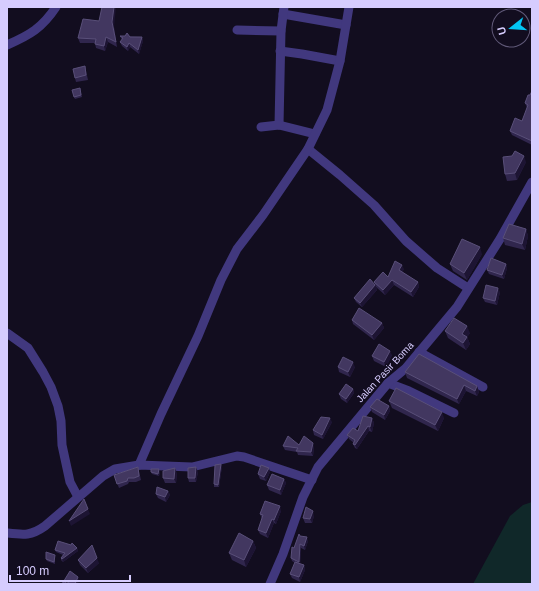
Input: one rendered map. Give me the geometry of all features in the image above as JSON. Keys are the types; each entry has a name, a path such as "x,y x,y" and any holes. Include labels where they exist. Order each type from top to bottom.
{"street":[{"path":"7,45 34,32 48,20 56,7"},
{"path":"139,465 161,414 198,336 224,274 237,249 263,216 308,149 327,110 340,61 349,7"},
{"path":"280,125 280,51 283,11 346,24"},
{"path":"238,30 281,31"},
{"path":"280,51 340,61"},
{"path":"261,127 280,125 315,134"},
{"path":"308,149 340,174 374,205 406,241 437,268 468,288"},
{"name":"Jalan Pasir Boma","path":"270,584 283,554 303,497 318,467 388,383 406,368 457,307 500,239 532,182"},
{"path":"7,333 28,348 51,388 58,406 61,421 62,445 70,482 78,497"},
{"path":"419,352 483,387"},
{"path":"388,383 409,391 454,413"},
{"path":"7,533 21,535 36,532 103,476 115,469 139,465 192,467 237,456 312,480"}],"green space":[{"path":"532,502 532,584 473,584 510,516 523,505"}],"building":[{"path":"102,7 114,7 112,22 116,42 106,37 104,46 95,44 96,39 78,38 83,19 99,21"},
{"path":"127,33 130,37 142,37 138,50 129,43 127,47 120,42 123,38 120,36 125,36"},
{"path":"85,66 86,75 75,78 73,69"},
{"path":"80,88 81,95 74,97 72,90"},
{"path":"532,91 532,141 510,131 515,118 522,121 528,105 525,103 528,95 530,95"},
{"path":"515,151 524,156 515,173 505,174 503,157 512,156"},
{"path":"509,224 526,229 522,244 503,238"},
{"path":"462,239 480,247 464,273 450,264"},
{"path":"491,258 506,264 502,275 487,270"},
{"path":"395,261 402,265 399,270 418,282 411,292 392,280 383,290 374,282 383,272 388,277"},
{"path":"370,279 375,285 360,303 354,298"},
{"path":"486,285 498,288 495,301 483,298"},
{"path":"359,308 382,323 372,335 352,320"},
{"path":"454,318 467,326 462,334 467,337 463,343 445,331"},
{"path":"379,344 390,351 384,362 372,356"},
{"path":"419,354 477,386 475,391 464,385 457,399 405,372"},
{"path":"343,357 353,362 348,372 338,367"},
{"path":"346,384 353,389 346,399 339,394"},
{"path":"396,388 442,412 435,425 389,401"},
{"path":"377,399 389,406 384,415 370,407"},
{"path":"363,416 372,418 370,427 368,426 355,445 353,444 355,440 347,435 353,428 358,431"},
{"path":"321,417 330,418 322,435 313,430"},
{"path":"288,436 299,445 304,436 313,443 311,452 296,451 298,448 283,446"},
{"path":"221,464 218,485 214,484 215,465"},
{"path":"261,465 269,468 264,477 258,474"},
{"path":"138,467 139,476 128,478 127,481 117,484 114,475"},
{"path":"196,467 195,478 188,478 188,468"},
{"path":"175,468 174,479 163,478 163,471"},
{"path":"151,469 159,469 158,474 151,472"},
{"path":"272,474 284,479 280,490 267,485"},
{"path":"157,487 168,491 165,497 156,494"},
{"path":"84,499 88,509 69,521"},
{"path":"265,501 280,506 266,533 258,530 263,515 260,514"},
{"path":"306,507 313,511 310,519 303,518"},
{"path":"239,533 253,541 244,560 229,553"},
{"path":"299,534 300,536 307,537 304,546 300,544 299,562 291,558 292,547 294,548"},
{"path":"58,541 71,545 72,543 77,548 62,559 61,558 65,553 55,550"},
{"path":"92,545 97,558 86,568 78,560"},
{"path":"46,552 55,555 54,562 46,559"},
{"path":"295,562 304,565 299,577 290,574"},
{"path":"70,571 78,577 75,584 70,584 66,581 66,584 62,584"}]}
